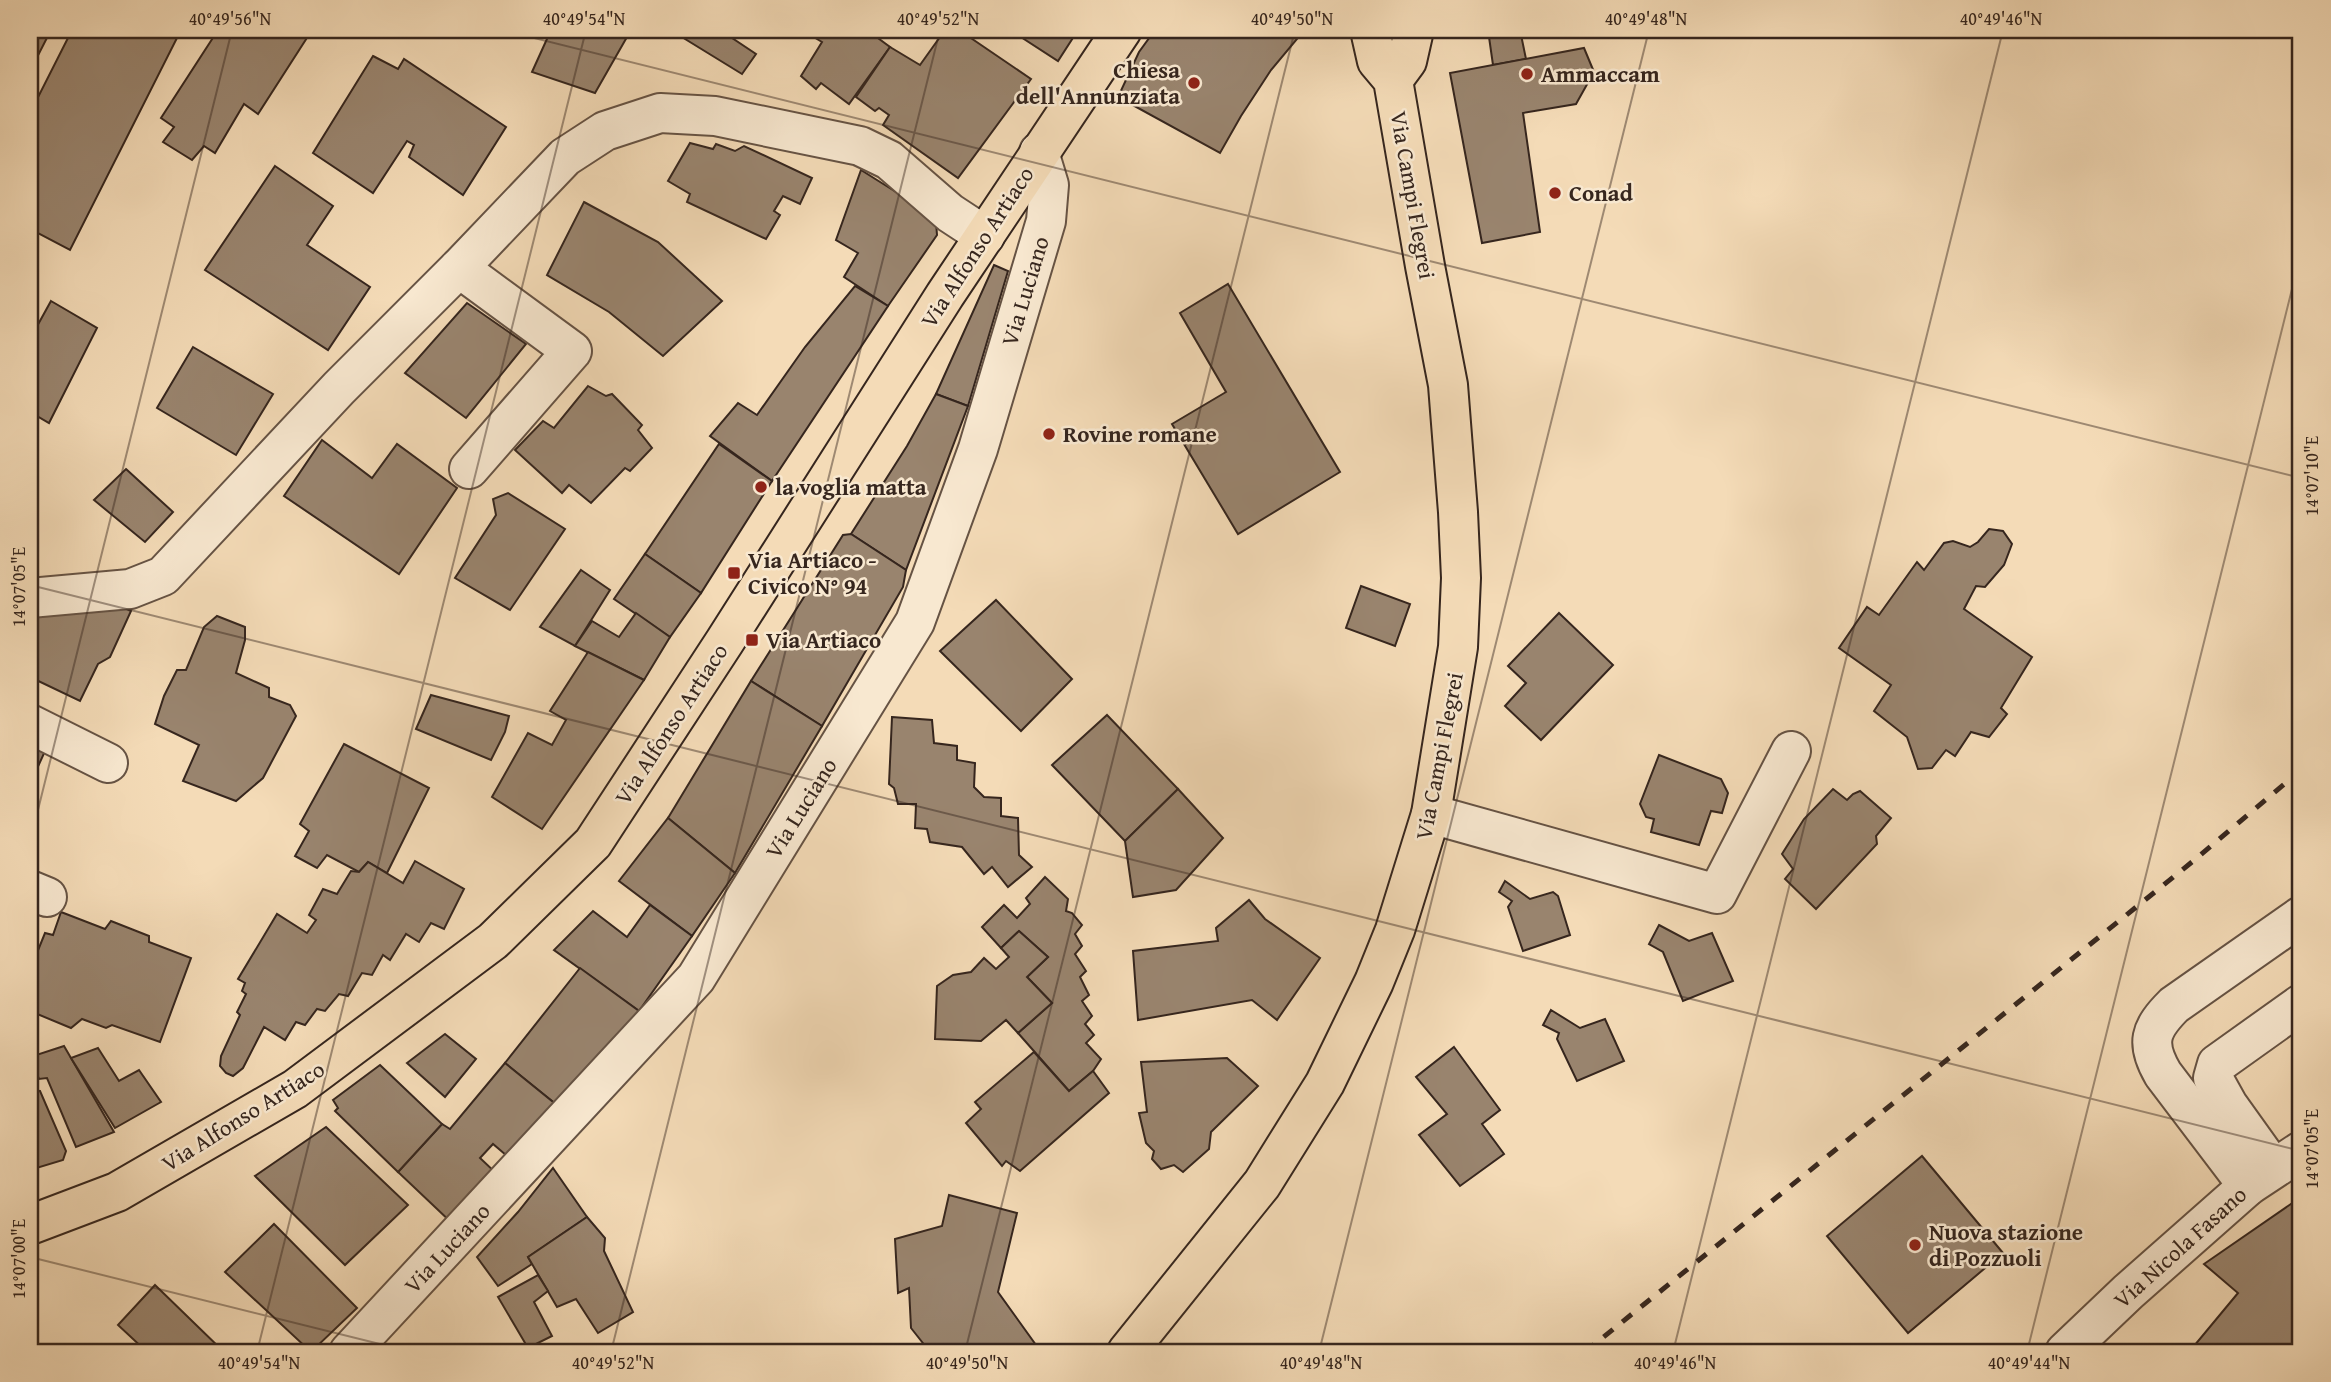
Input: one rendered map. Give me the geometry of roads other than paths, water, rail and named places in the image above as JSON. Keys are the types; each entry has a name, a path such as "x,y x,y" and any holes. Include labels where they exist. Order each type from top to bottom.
{"main road":[{"name":"Via Alfonso Artiaco","path":"30,1225 117,1192 295,1089 493,942 593,843 1039,152 1122,30"},
{"name":"Via Campi Flegrei","path":"1127,1352 1262,1184 1325,1083 1374,982 1395,930 1431,814 1458,647 1461,578 1458,512 1448,385 1393,80 1377,61 1370,30"},
{"name":"Via Campi Flegrei","path":"1393,80 1407,61 1414,30"}],"street":[{"path":"30,599 130,589 163,576 340,387 565,157 605,131 660,113 715,116 860,146 890,160 950,213 985,236"},
{"name":"Via Luciano","path":"349,1352 696,978 915,622 978,449 1046,221 1049,185 1039,152"},
{"path":"459,268 572,351 469,469"},
{"path":"30,724 108,763"},
{"path":"1431,814 1717,894 1791,751"},
{"path":"2274,1168 2163,1074 2153,1057 2152,1037 2159,1021 2174,1005 2301,916"},
{"path":"2274,1168 2228,1105 2213,1078 2217,1064 2301,1004"},
{"name":"Via Nicola Fasano","path":"2065,1352 2128,1292 2274,1168"}],"railway":[{"path":"1585,1352 2192,862 2301,770"}],"place":[{"name":"Ammaccam","path":"1527,74"},
{"name":"Chiesa dell'Annunziata","path":"1194,83"},
{"name":"Conad","path":"1555,193"},
{"name":"Rovine romane","path":"1049,434"},
{"name":"la voglia matta","path":"761,487"},
{"name":"Via Artiaco - Civico N° 94","path":"734,573"},
{"name":"Via Artiaco","path":"752,640"},
{"name":"Nuova stazione di Pozzuoli","path":"1915,1245"}]}
